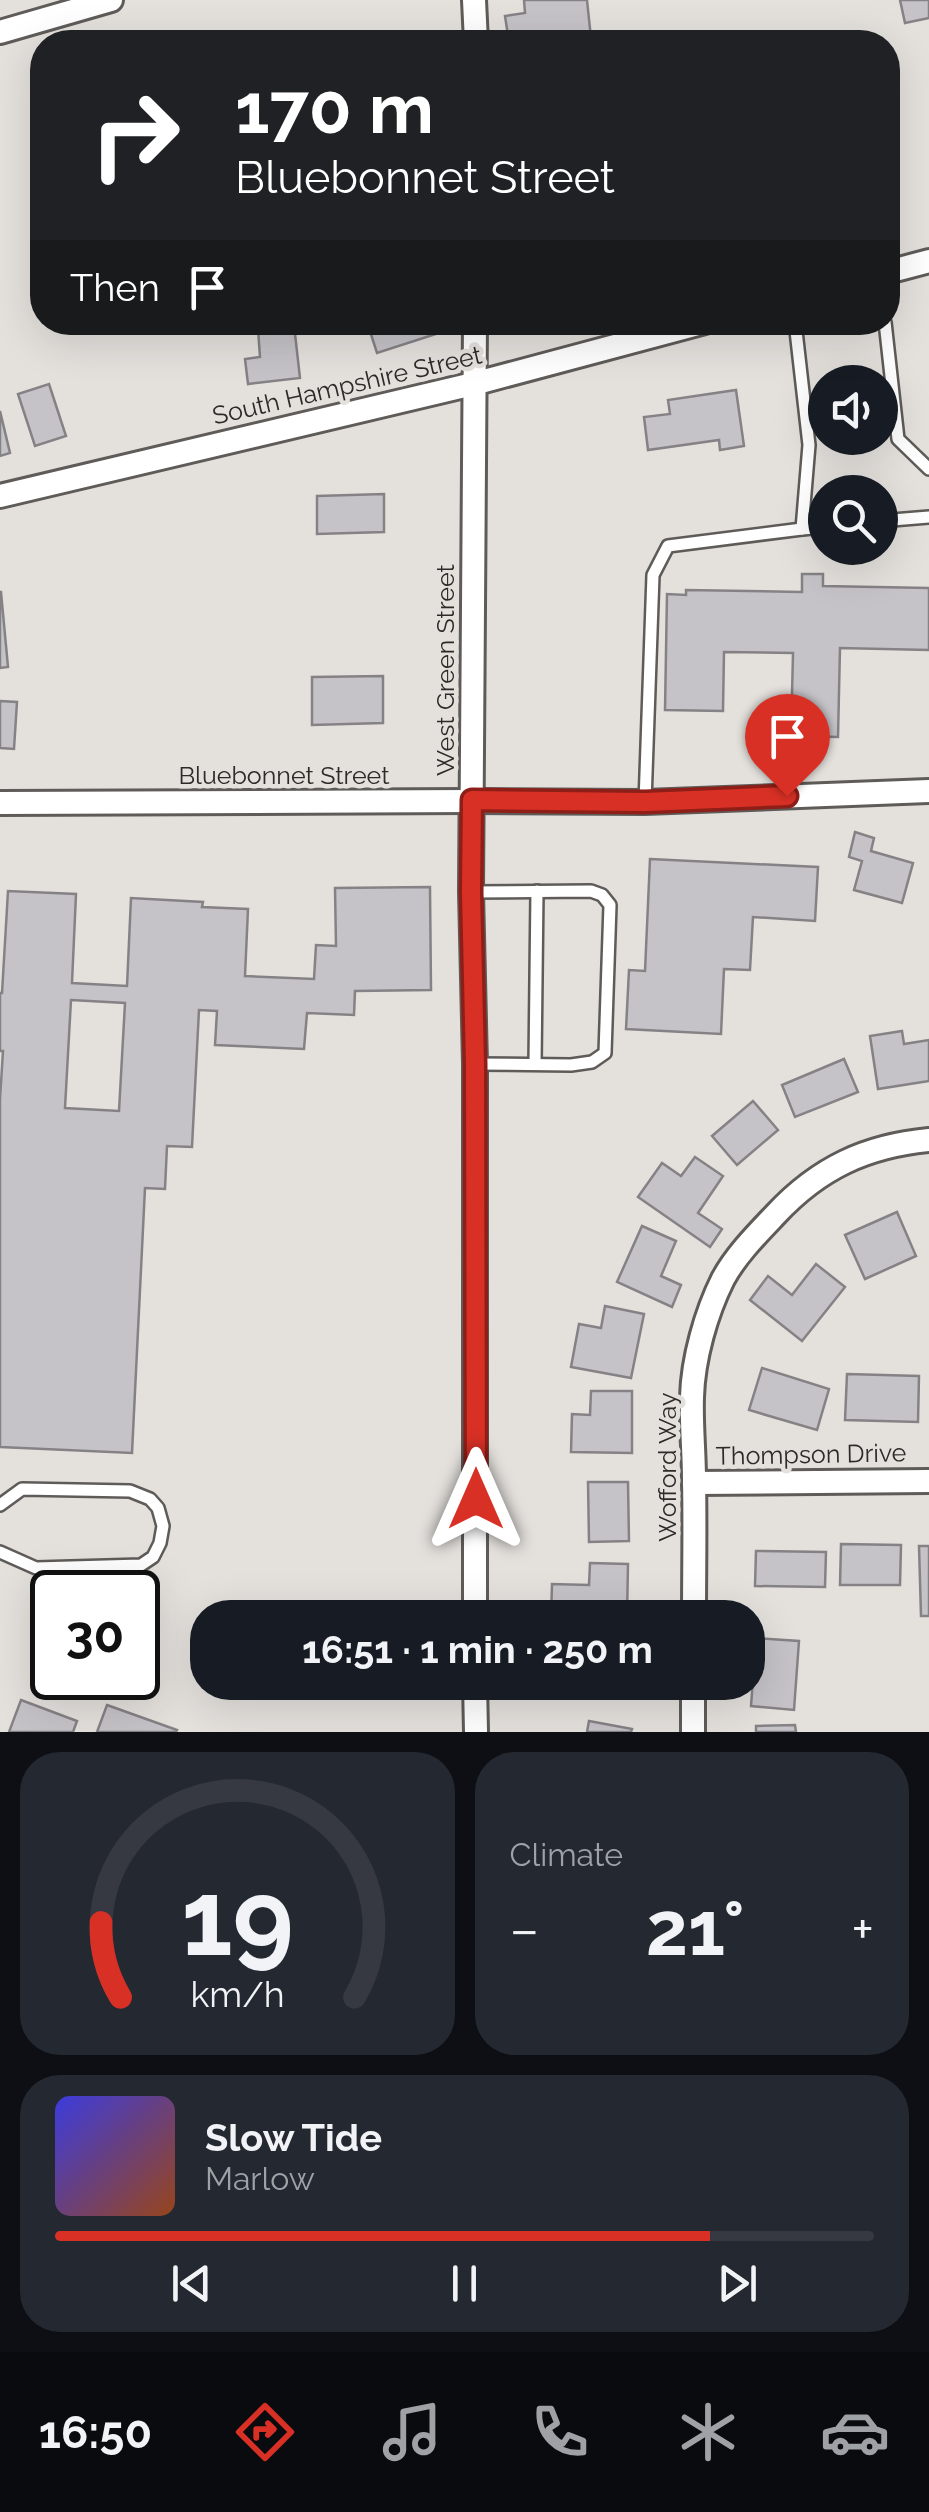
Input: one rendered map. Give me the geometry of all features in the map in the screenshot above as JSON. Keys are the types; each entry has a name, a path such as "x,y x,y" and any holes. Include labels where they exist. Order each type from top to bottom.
{"street":[{"path":"0,32 61,7 111,0"},
{"path":"474,0 475,30"},
{"path":"900,269 929,261"},
{"name":"West Green Street","path":"475,335 471,892 476,1600"},
{"name":"South Hampshire Street","path":"0,496 473,384 656,335"},
{"name":"Bluebonnet Street","path":"0,803 645,802 929,790"},
{"name":"Wofford Way","path":"694,1600 692,1393 699,1352 724,1278 747,1245 815,1178 895,1143 929,1140"},
{"name":"Thompson Drive","path":"694,1483 929,1481"},
{"path":"476,1700 476,1732"},
{"path":"693,1732 694,1700"}],"lane":[{"path":"796,335 808,445 802,529"},
{"path":"886,335 898,439 929,469"},
{"path":"898,520 929,517"},
{"path":"645,802 652,575 668,546 808,528"},
{"path":"471,892 590,892 602,895 610,905 605,1053 592,1062 571,1065 475,1064"},
{"path":"535,1064 537,892"},
{"path":"0,1506 22,1489 130,1491 150,1498 164,1526 154,1557 141,1565 36,1568 0,1552"}],"building":[{"path":"524,0 587,0 590,30 507,30 505,16 525,13"},
{"path":"900,0 929,0 929,18 905,23"},
{"path":"258,335 295,335 300,378 248,384 245,359 260,357"},
{"path":"371,335 433,335 377,353"},
{"path":"49,384 66,436 35,446 18,394"},
{"path":"736,390 744,446 720,450 719,440 648,450 644,417 670,414 668,400"},
{"path":"0,411 10,453 0,456"},
{"path":"384,494 384,532 317,534 317,496"},
{"path":"802,574 823,574 823,586 929,588 929,650 840,648 838,737 791,736 793,653 724,652 723,711 665,710 667,594 686,595 686,590 802,592"},
{"path":"0,592 8,667 0,668"},
{"path":"383,676 383,723 312,725 312,677"},
{"path":"0,701 17,702 14,749 0,748"},
{"path":"855,832 874,838 871,851 913,863 902,903 854,890 862,861 849,857"},
{"path":"650,859 818,867 815,921 753,917 750,970 724,969 721,1034 626,1029 629,970 645,971"},
{"path":"430,887 431,990 355,991 354,1015 307,1013 304,1049 215,1045 217,1011 199,1010 192,1147 167,1146 165,1189 145,1188 132,1453 0,1447 0,993 8,891 76,894 72,983 127,986 131,898 248,909 245,976 314,979 316,945 336,946 335,888","holes":["71,1000 125,1003 119,1111 65,1108"]},
{"path":"902,1031 904,1044 929,1040 929,1081 878,1089 870,1036"},
{"path":"844,1059 858,1092 795,1117 782,1085"},
{"path":"753,1101 778,1130 737,1165 712,1136"},
{"path":"695,1157 723,1176 698,1213 722,1229 710,1247 638,1197 662,1163 681,1176"},
{"path":"897,1212 916,1256 865,1279 845,1235"},
{"path":"642,1226 676,1241 661,1276 681,1285 672,1307 617,1282"},
{"path":"816,1264 845,1287 802,1341 750,1300 768,1276 792,1295"},
{"path":"605,1306 644,1314 631,1378 571,1367 579,1324 601,1328"},
{"path":"762,1368 829,1389 817,1430 749,1410"},
{"path":"847,1374 919,1376 918,1422 845,1420"},
{"path":"591,1391 632,1391 632,1453 571,1452 572,1414 590,1415"},
{"path":"588,1482 628,1482 629,1541 589,1542"},
{"path":"841,1544 901,1545 900,1585 840,1585"},
{"path":"919,1546 929,1546 929,1616 921,1616"},
{"path":"756,1551 826,1552 825,1587 755,1586"},
{"path":"590,1563 628,1564 627,1600 552,1600 552,1584 589,1585"},
{"path":"765,1639 799,1641 794,1710 751,1706 751,1700 765,1700"},
{"path":"21,1700 77,1721 73,1732 9,1732"},
{"path":"107,1705 177,1730 97,1732"},
{"path":"589,1721 632,1729 587,1732"},
{"path":"795,1725 796,1732 756,1732 756,1726"}],"route":[{"path":"476,1499 472,800 645,802 787,796"}]}
